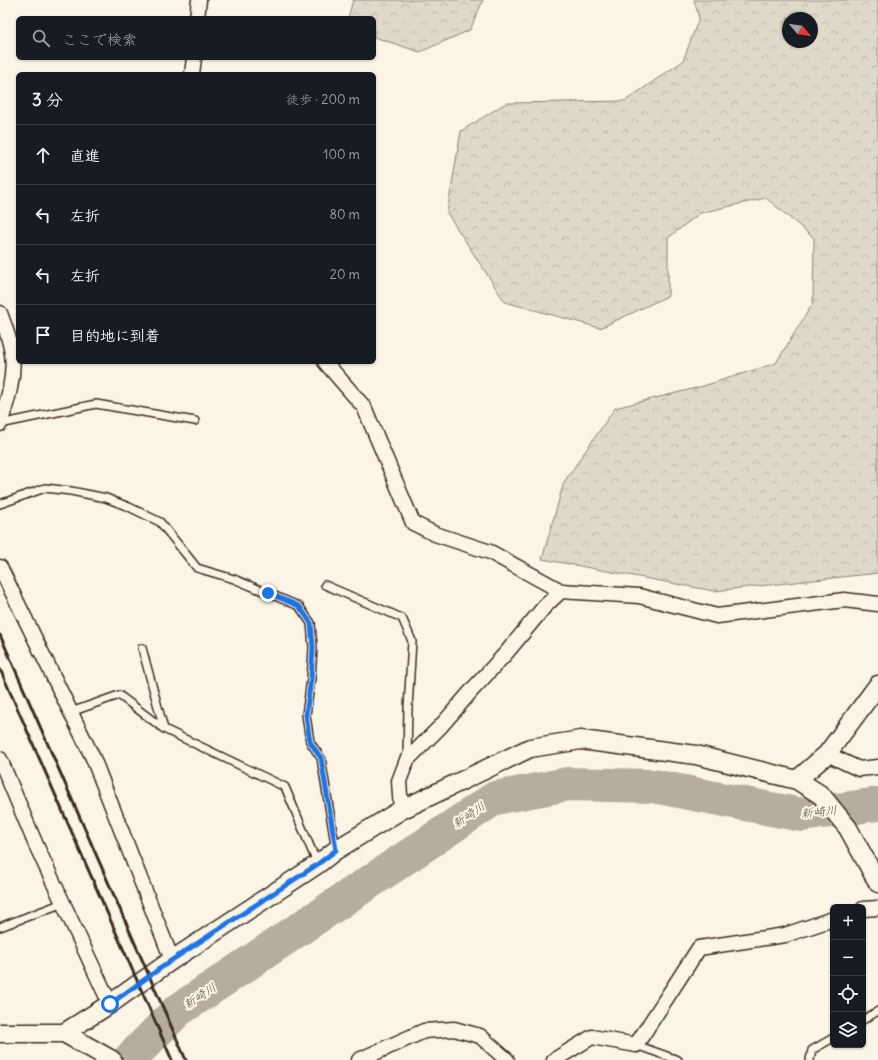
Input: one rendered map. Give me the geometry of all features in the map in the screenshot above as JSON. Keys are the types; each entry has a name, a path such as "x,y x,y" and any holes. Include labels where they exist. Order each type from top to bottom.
{"street":[{"path":"197,16 199,0"},
{"path":"192,72 194,60"},
{"path":"0,312 6,329 12,355 12,378 0,424"},
{"path":"327,364 364,407 413,523 435,534 490,552 561,591 639,596 716,616 844,600 878,604"},
{"path":"0,567 94,758 172,960"},
{"path":"401,810 399,781 407,760 441,726 507,652 545,606 561,591"},
{"path":"797,780 827,754 878,685"},
{"path":"64,1033 110,1004 172,960 318,864 336,850 401,810 530,748 581,740 696,755 797,780 821,795 848,828 878,883"},
{"path":"827,754 859,769 878,767"},
{"path":"0,759 36,845 110,1004"},
{"path":"866,909 878,908"},
{"path":"554,1060 592,1037 636,1045 699,948 786,935 830,920"},
{"path":"359,1060 424,1031 454,1029 480,1036 507,1060"},
{"path":"0,1034 64,1033 107,1058"}],"lane":[{"path":"0,424 96,404 195,422"},
{"path":"0,504 45,488 71,491 106,498 160,522 198,568 234,579 299,606 311,623 313,648 311,679 306,715 310,742 321,758 336,850"},
{"path":"325,585 402,618 412,641 407,760"},
{"path":"142,648 164,729"},
{"path":"71,712 119,695 164,729 285,787 318,864"},
{"path":"0,927 63,903"},
{"path":"866,1018 878,1011"},
{"path":"810,1060 812,1050 830,1040"},
{"path":"636,1045 678,1060"}],"green space":[{"path":"353,0 483,0 470,30 420,52 376,38 376,16 349,16"},
{"path":"694,0 878,0 878,573 714,591 542,559 564,482 615,408 700,387 776,363 813,303 814,238 766,198 700,213 668,238 668,296 600,328 505,302 447,213 461,131 506,103 625,101 683,61 699,18"}],"waterway":[{"name":"新崎川","path":"129,1060 177,1011 495,798 568,784 653,786 802,815 878,804"}],"railway":[{"path":"0,635 186,1060"},
{"path":"0,669 172,1060"}],"route":[{"path":"110,1004 172,960 318,864 336,850 321,758 310,742 306,715 311,679 313,648 311,623 299,606 268,593"}]}
